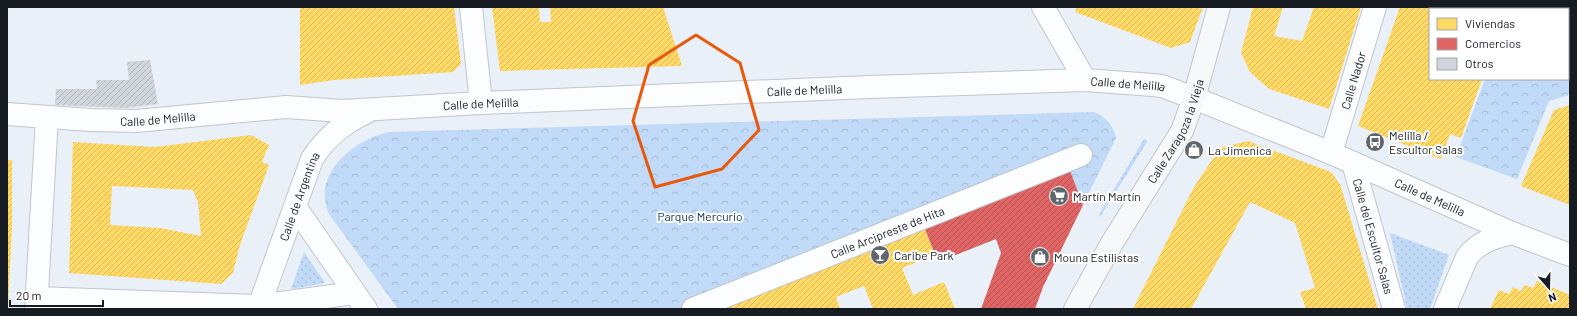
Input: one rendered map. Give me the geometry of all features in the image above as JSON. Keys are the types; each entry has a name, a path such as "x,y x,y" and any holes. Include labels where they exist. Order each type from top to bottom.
{"main road":[{"name":"Calle Zaragoza la Vieja","path":"1075,309 1112,243 1182,131 1194,98 1219,7"}],"street":[{"path":"470,7 481,103"},
{"path":"1043,7 1085,80"},
{"name":"Calle Nador","path":"1330,153 1375,7"},
{"name":"Calle de Melilla","path":"7,114 136,121 286,107 324,111 870,87 1085,80 1162,86 1330,153 1512,233 1570,255"},
{"name":"Calle de Argentina","path":"258,308 296,208 312,160 320,146 340,126 373,109"},
{"path":"47,117 36,303 258,308 360,301"},
{"name":"Calle Arcipreste de Hita","path":"693,309 1081,155"},
{"name":"Calle del Escultor Salas","path":"1353,163 1394,309"},
{"path":"296,208 360,301"},
{"path":"1445,309 1471,251 1487,241 1512,233"}],"highlighted area":[{"path":"696,35 740,63 759,130 722,169 655,187 633,121 649,65"}],"green space":[{"path":"1570,7 1570,92 1569,95 1549,101 1517,179 1456,157 1485,80 1569,80 1569,8 1512,8"},
{"name":"Parque Mercurio","path":"1094,112 1102,116 1108,122 1113,129 1116,138 1083,205 1069,169 719,309 398,309 329,214 325,199 326,185 331,173 339,161 349,151 362,143 375,136 389,132"},
{"path":"1144,139 1147,140 1147,142 1100,217 1099,215 1101,211"},
{"path":"1390,233 1449,255 1430,309 1407,309"},
{"path":"304,252 325,283 291,289"}],"building: Viviendas":[{"path":"300,7 454,7 461,64 453,72 334,80 300,85"},
{"path":"492,7 539,7 540,22 551,22 550,7 663,7 682,66 500,71"},
{"path":"1077,7 1203,7 1190,42 1171,48 1075,12"},
{"path":"1253,7 1283,7 1274,36 1302,41 1314,7 1361,7 1329,109 1269,89 1250,72 1241,53"},
{"path":"1400,7 1434,7 1429,8 1429,80 1482,80 1461,138 1450,134 1441,159 1358,126"},
{"path":"1455,7 1509,7 1508,8"},
{"path":"1570,105 1570,205 1521,186 1554,110"},
{"path":"251,135 269,145 262,162 269,165 240,245 233,273 221,284 69,273 73,142 155,147","holes":["112,186 193,190 198,202 201,236 160,228 110,225"]},
{"path":"1248,141 1331,172 1340,184 1378,309 1306,309 1300,292 1315,288 1295,223 1250,202 1191,309 1133,309 1194,187 1220,148"},
{"path":"7,160 12,160 12,225 8,309"},
{"path":"923,224 935,255 902,268 913,295 944,282 955,309 873,309 864,286 836,297 840,309 719,309"},
{"path":"1537,281 1570,295 1570,309 1490,309 1499,290 1509,294 1513,287 1521,291 1525,285 1533,288"}],"building: Comercios":[{"path":"1069,168 1083,205 1043,287 1035,309 981,309 1001,253 996,239 938,262 923,224"}],"building: Otros":[{"path":"150,60 158,104 125,108 55,105 56,89 97,89 96,80 129,80 127,62"}],"place":[{"name":"Melilla / Escultor Salas","path":"1375,142"},
{"name":"La Jimenica","path":"1194,150"},
{"name":"Martín Martín","path":"1059,196"},
{"name":"Caribe Park","path":"880,255"},
{"name":"Mouna Estilistas","path":"1040,257"}]}
